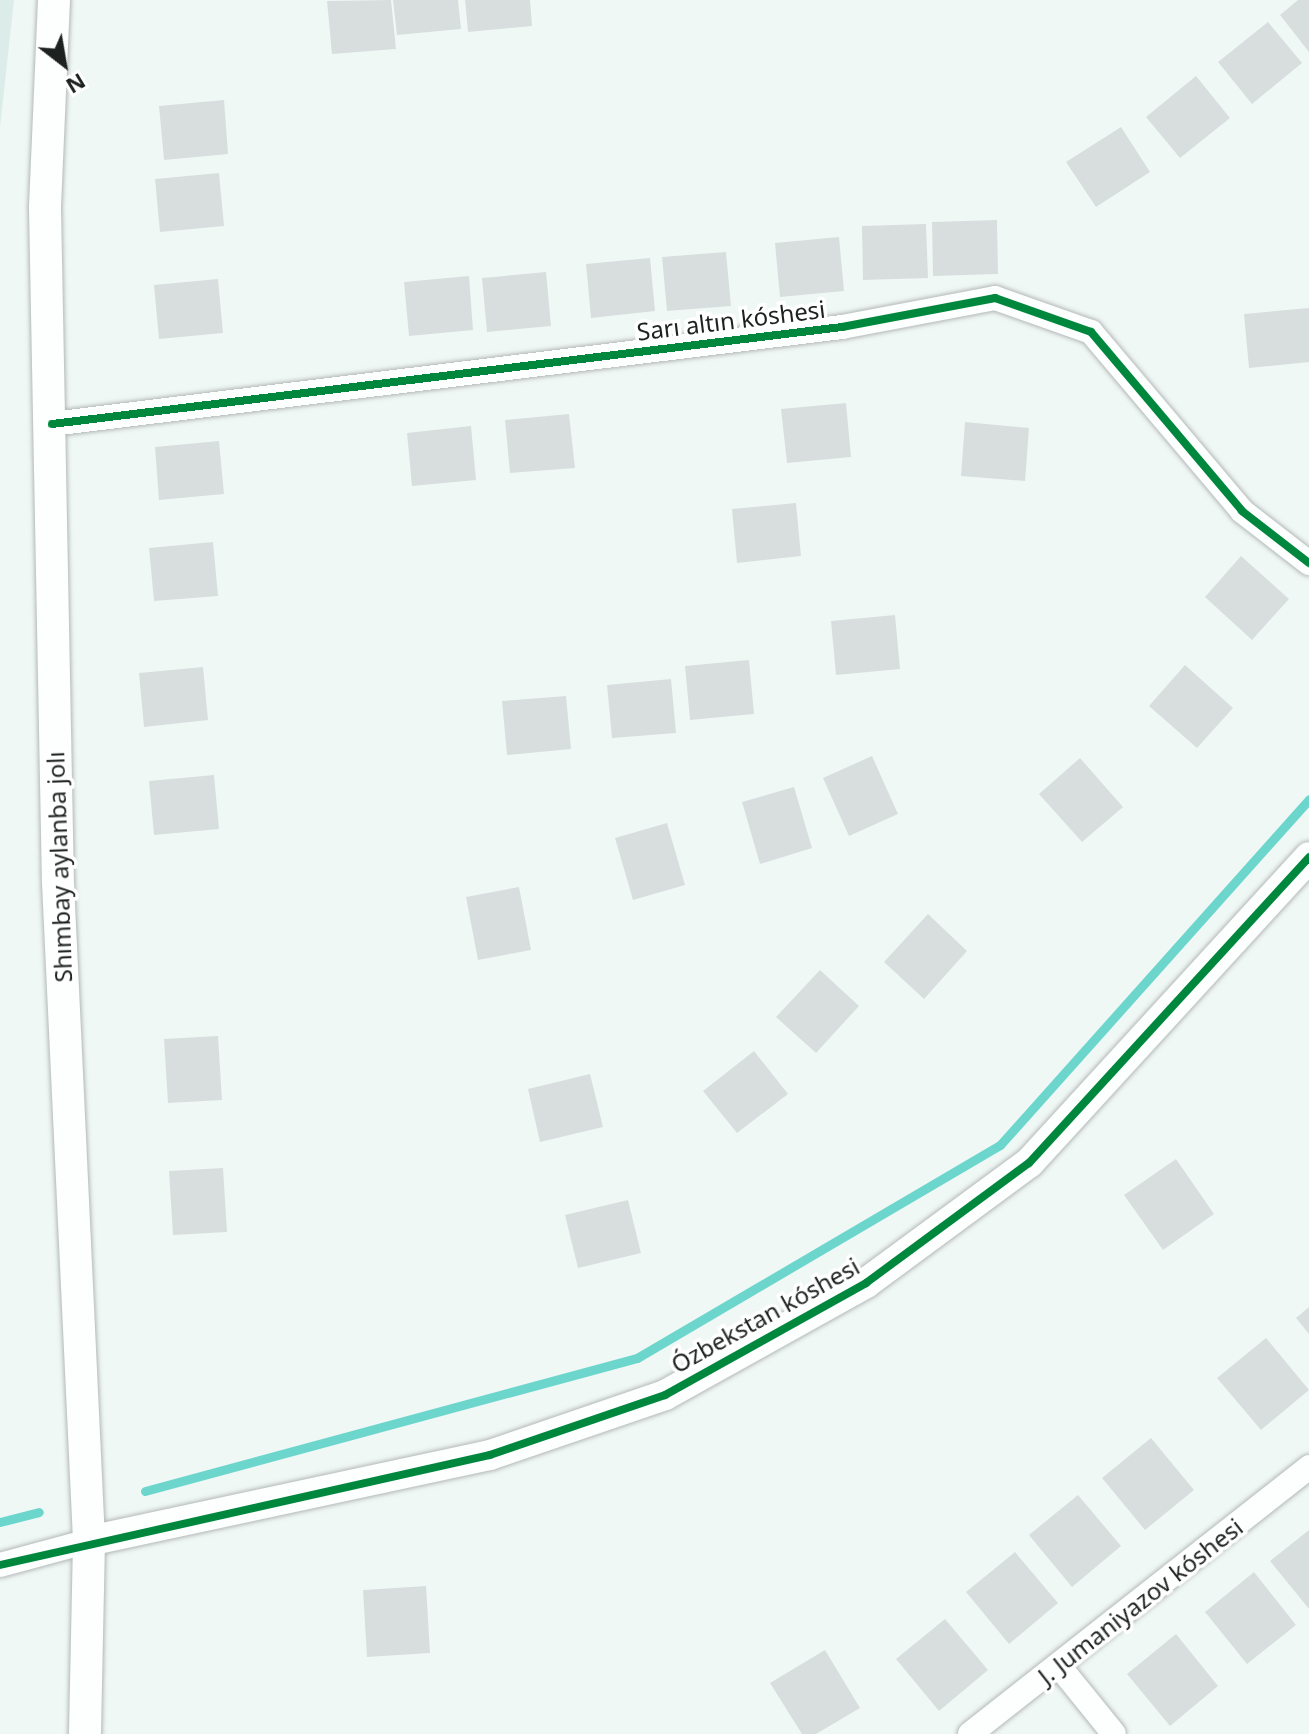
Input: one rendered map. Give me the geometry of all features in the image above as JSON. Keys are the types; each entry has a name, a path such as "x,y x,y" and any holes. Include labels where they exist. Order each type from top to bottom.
{"main road":[{"name":"Shımbay aylanba jolı","path":"54,0 45,208 52,424 58,883 89,1541 85,1734"}],"street":[{"name":"Sarı altın kóshesi","path":"52,424 842,327 995,298 1091,332 1242,511 1309,563"},
{"name":"Ózbekstan kóshesi","path":"89,1541 490,1455 665,1395 866,1283 1029,1163 1309,857"},
{"name":"J. Jumaniyazov kóshesi","path":"970,1734 1309,1467"},
{"path":"0,1565 89,1541"},
{"path":"1059,1666 1114,1734"}],"shaded area":[{"path":"0,0 14,0 0,127"}],"building":[{"path":"391,0 396,49 332,54 327,1"},
{"path":"393,0 458,0 461,29 397,35"},
{"path":"465,0 530,0 532,26 468,32"},
{"path":"1298,0 1309,0 1309,52 1280,15"},
{"path":"1268,22 1302,63 1252,104 1218,62"},
{"path":"1196,76 1230,118 1180,158 1146,117"},
{"path":"224,100 228,154 164,160 159,106"},
{"path":"1121,127 1150,172 1096,207 1066,162"},
{"path":"219,173 224,226 160,232 155,179"},
{"path":"997,220 998,274 933,276 932,222"},
{"path":"926,224 928,278 863,280 862,226"},
{"path":"839,237 844,291 780,297 775,243"},
{"path":"726,252 731,306 667,311 662,257"},
{"path":"650,258 655,311 591,318 586,264"},
{"path":"546,272 551,326 487,332 482,278"},
{"path":"469,276 473,330 409,336 404,282"},
{"path":"218,279 223,333 159,339 154,285"},
{"path":"1309,308 1309,362 1249,368 1244,314"},
{"path":"846,403 851,457 787,463 781,409"},
{"path":"569,414 575,468 510,473 505,420"},
{"path":"965,422 1029,428 1025,481 961,476"},
{"path":"471,426 476,480 412,486 407,433"},
{"path":"219,441 224,494 159,500 155,447"},
{"path":"796,503 801,556 737,563 732,509"},
{"path":"213,542 218,596 154,601 149,548"},
{"path":"1241,556 1289,599 1252,640 1205,597"},
{"path":"895,615 900,669 836,675 831,621"},
{"path":"749,660 754,714 690,720 685,666"},
{"path":"1185,665 1233,708 1197,748 1149,706"},
{"path":"203,667 208,720 144,727 139,673"},
{"path":"671,679 676,733 612,738 607,685"},
{"path":"566,696 571,749 507,755 502,701"},
{"path":"872,756 898,814 849,836 823,778"},
{"path":"1080,758 1123,807 1082,842 1039,794"},
{"path":"214,775 219,829 154,835 149,781"},
{"path":"794,787 812,848 760,864 742,802"},
{"path":"667,823 685,885 633,900 615,838"},
{"path":"519,887 531,950 478,960 466,897"},
{"path":"928,914 967,951 924,999 884,962"},
{"path":"820,970 859,1006 816,1053 776,1017"},
{"path":"218,1036 222,1100 168,1103 164,1039"},
{"path":"754,1051 788,1094 737,1133 703,1091"},
{"path":"590,1074 603,1127 540,1142 528,1089"},
{"path":"1176,1159 1214,1214 1163,1250 1124,1195"},
{"path":"223,1168 227,1232 173,1235 169,1171"},
{"path":"628,1200 641,1253 578,1268 565,1215"},
{"path":"1309,1307 1309,1334 1296,1318"},
{"path":"1266,1338 1309,1390 1261,1430 1217,1378"},
{"path":"1151,1438 1194,1490 1145,1530 1102,1478"},
{"path":"1078,1495 1121,1546 1072,1587 1029,1535"},
{"path":"1309,1530 1309,1609 1270,1561"},
{"path":"1015,1552 1058,1603 1009,1644 966,1592"},
{"path":"1254,1572 1296,1625 1247,1664 1205,1612"},
{"path":"426,1586 430,1653 367,1657 363,1590"},
{"path":"945,1619 988,1670 939,1711 896,1659"},
{"path":"1176,1634 1218,1686 1170,1726 1127,1674"},
{"path":"825,1650 860,1708 816,1734 802,1734 770,1683"}],"waterway":[{"path":"145,1491 637,1358 1000,1145 1309,799"},
{"path":"0,1522 39,1512"}],"cycle path":[{"path":"52,424 842,327 995,298 1091,332 1242,511 1309,563"},
{"path":"0,1565 490,1455 665,1395 866,1283 1029,1163 1309,857"}]}
